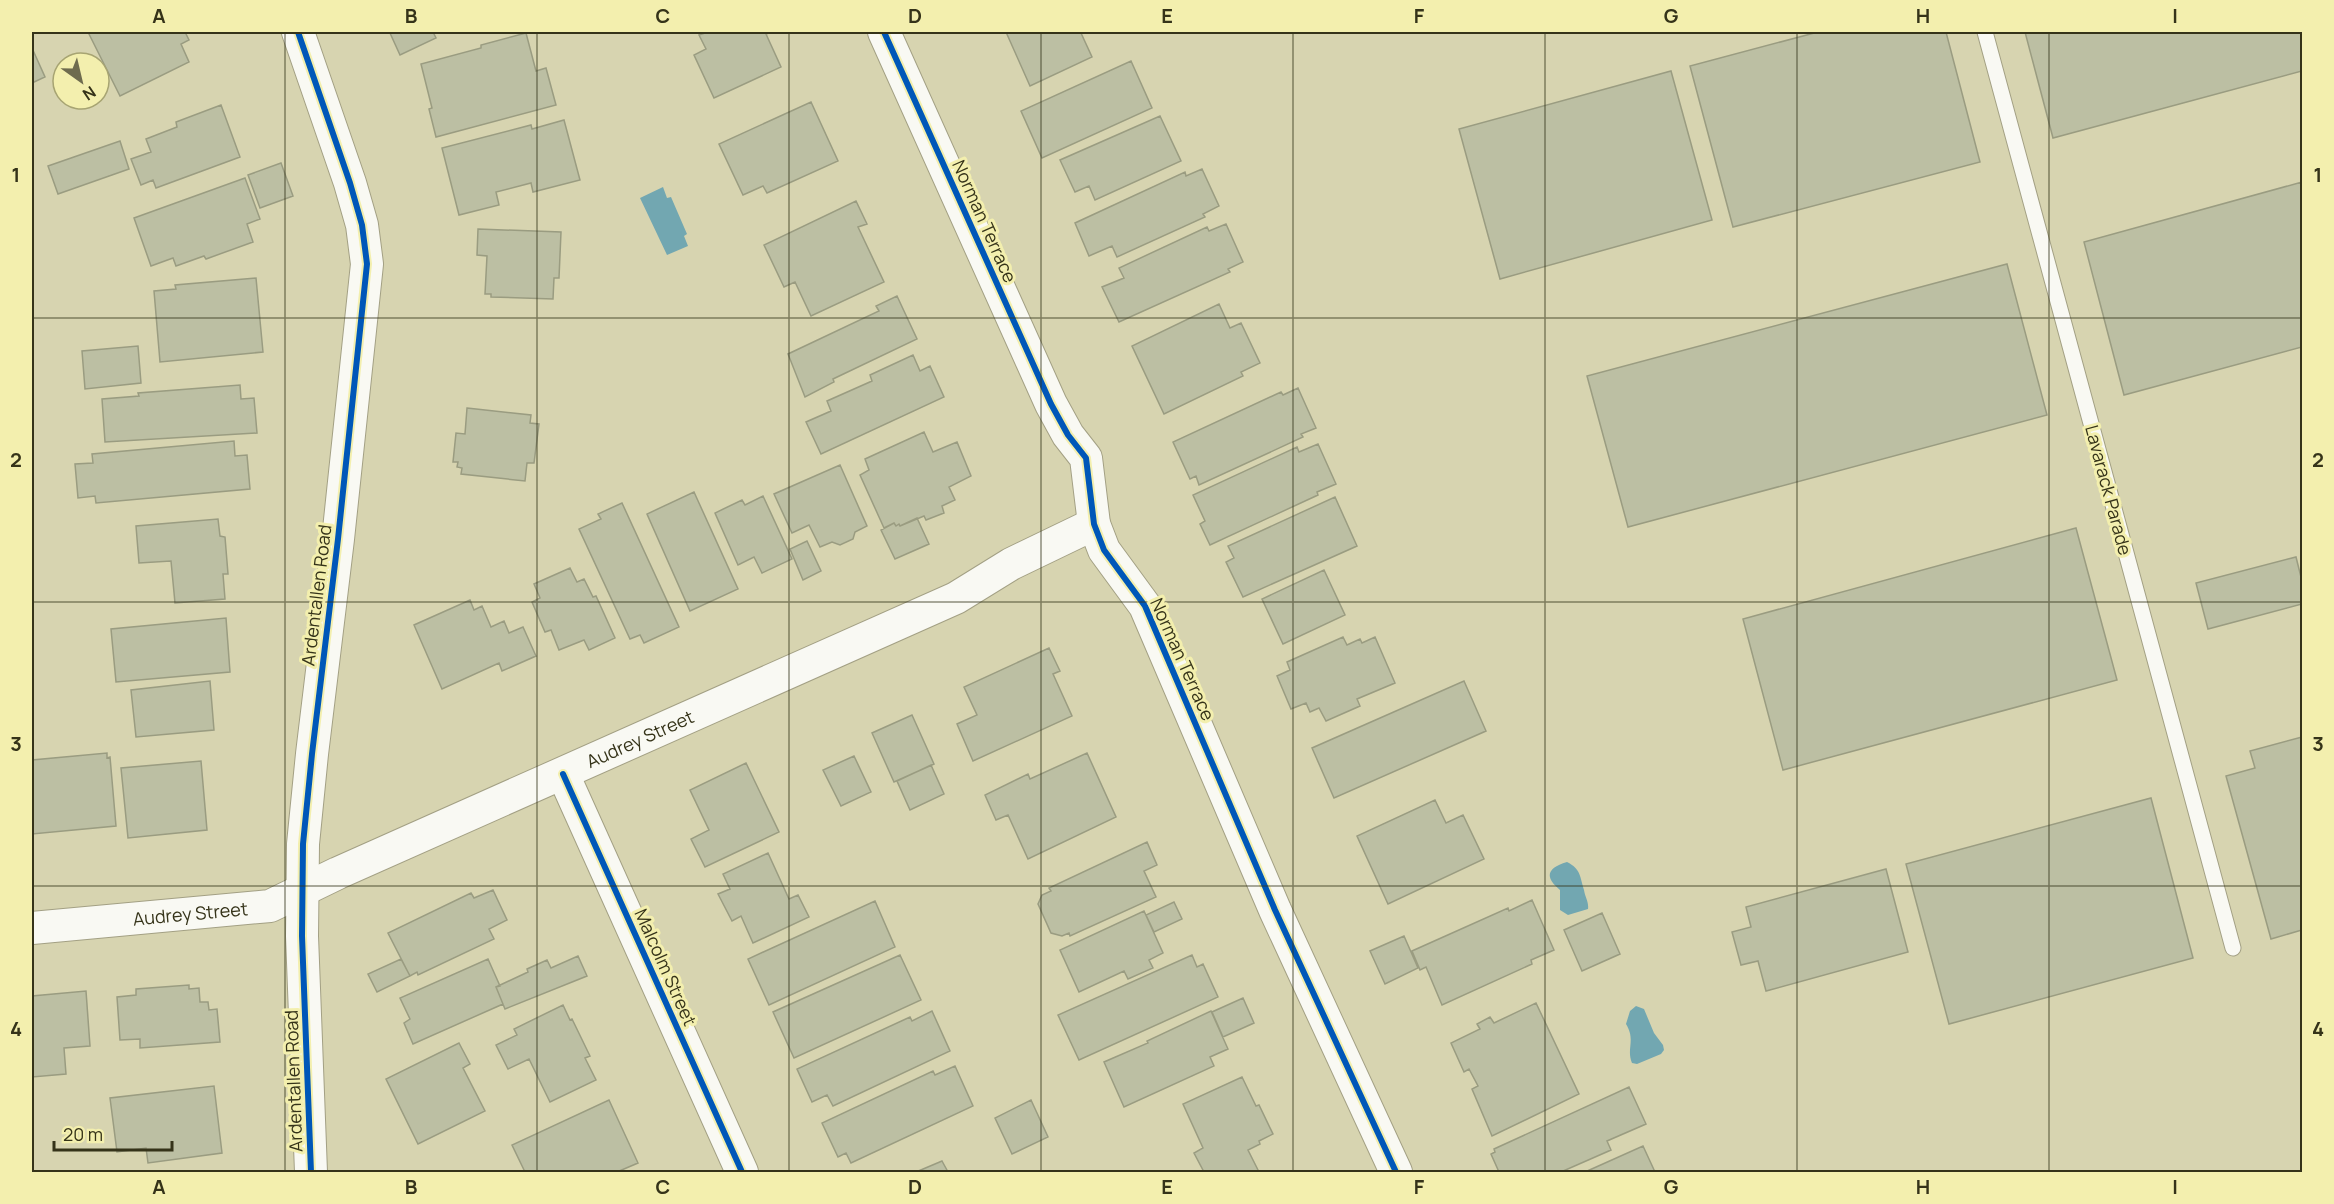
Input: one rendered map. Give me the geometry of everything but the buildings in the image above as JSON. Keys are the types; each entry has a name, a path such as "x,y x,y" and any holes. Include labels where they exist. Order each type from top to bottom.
{"street":[{"name":"Ardentallen Road","path":"298,32 350,183 364,234 367,264 303,844 303,947 311,1173"},
{"name":"Norman Terrace","path":"884,32 1051,404 1068,435 1086,458 1094,524 1104,550 1131,585 1149,614 1275,910 1396,1173"},
{"name":"Audrey Street","path":"32,928 270,906 956,598 1011,564 1094,524"},
{"name":"Malcolm Street","path":"563,774 741,1173"}],"lane":[{"name":"Lavarack Parade","path":"1985,32 2233,948"}],"water":[{"path":"663,187 667,198 671,197 687,234 684,236 688,246 667,255 640,198"},
{"path":"1567,862 1579,874 1588,906 1588,909 1568,915 1560,910 1560,890 1550,877 1555,867"},
{"path":"1636,1006 1644,1009 1664,1050 1661,1054 1637,1064 1632,1063 1630,1058 1631,1040 1626,1024 1630,1011"}],"cycle path":[{"path":"298,32 350,183 362,225 367,264 303,844 302,936 311,1172"},
{"path":"884,32 1051,404 1068,435 1086,458 1094,524 1104,550 1145,606 1275,910 1396,1172"},
{"path":"563,774 742,1172"}]}
